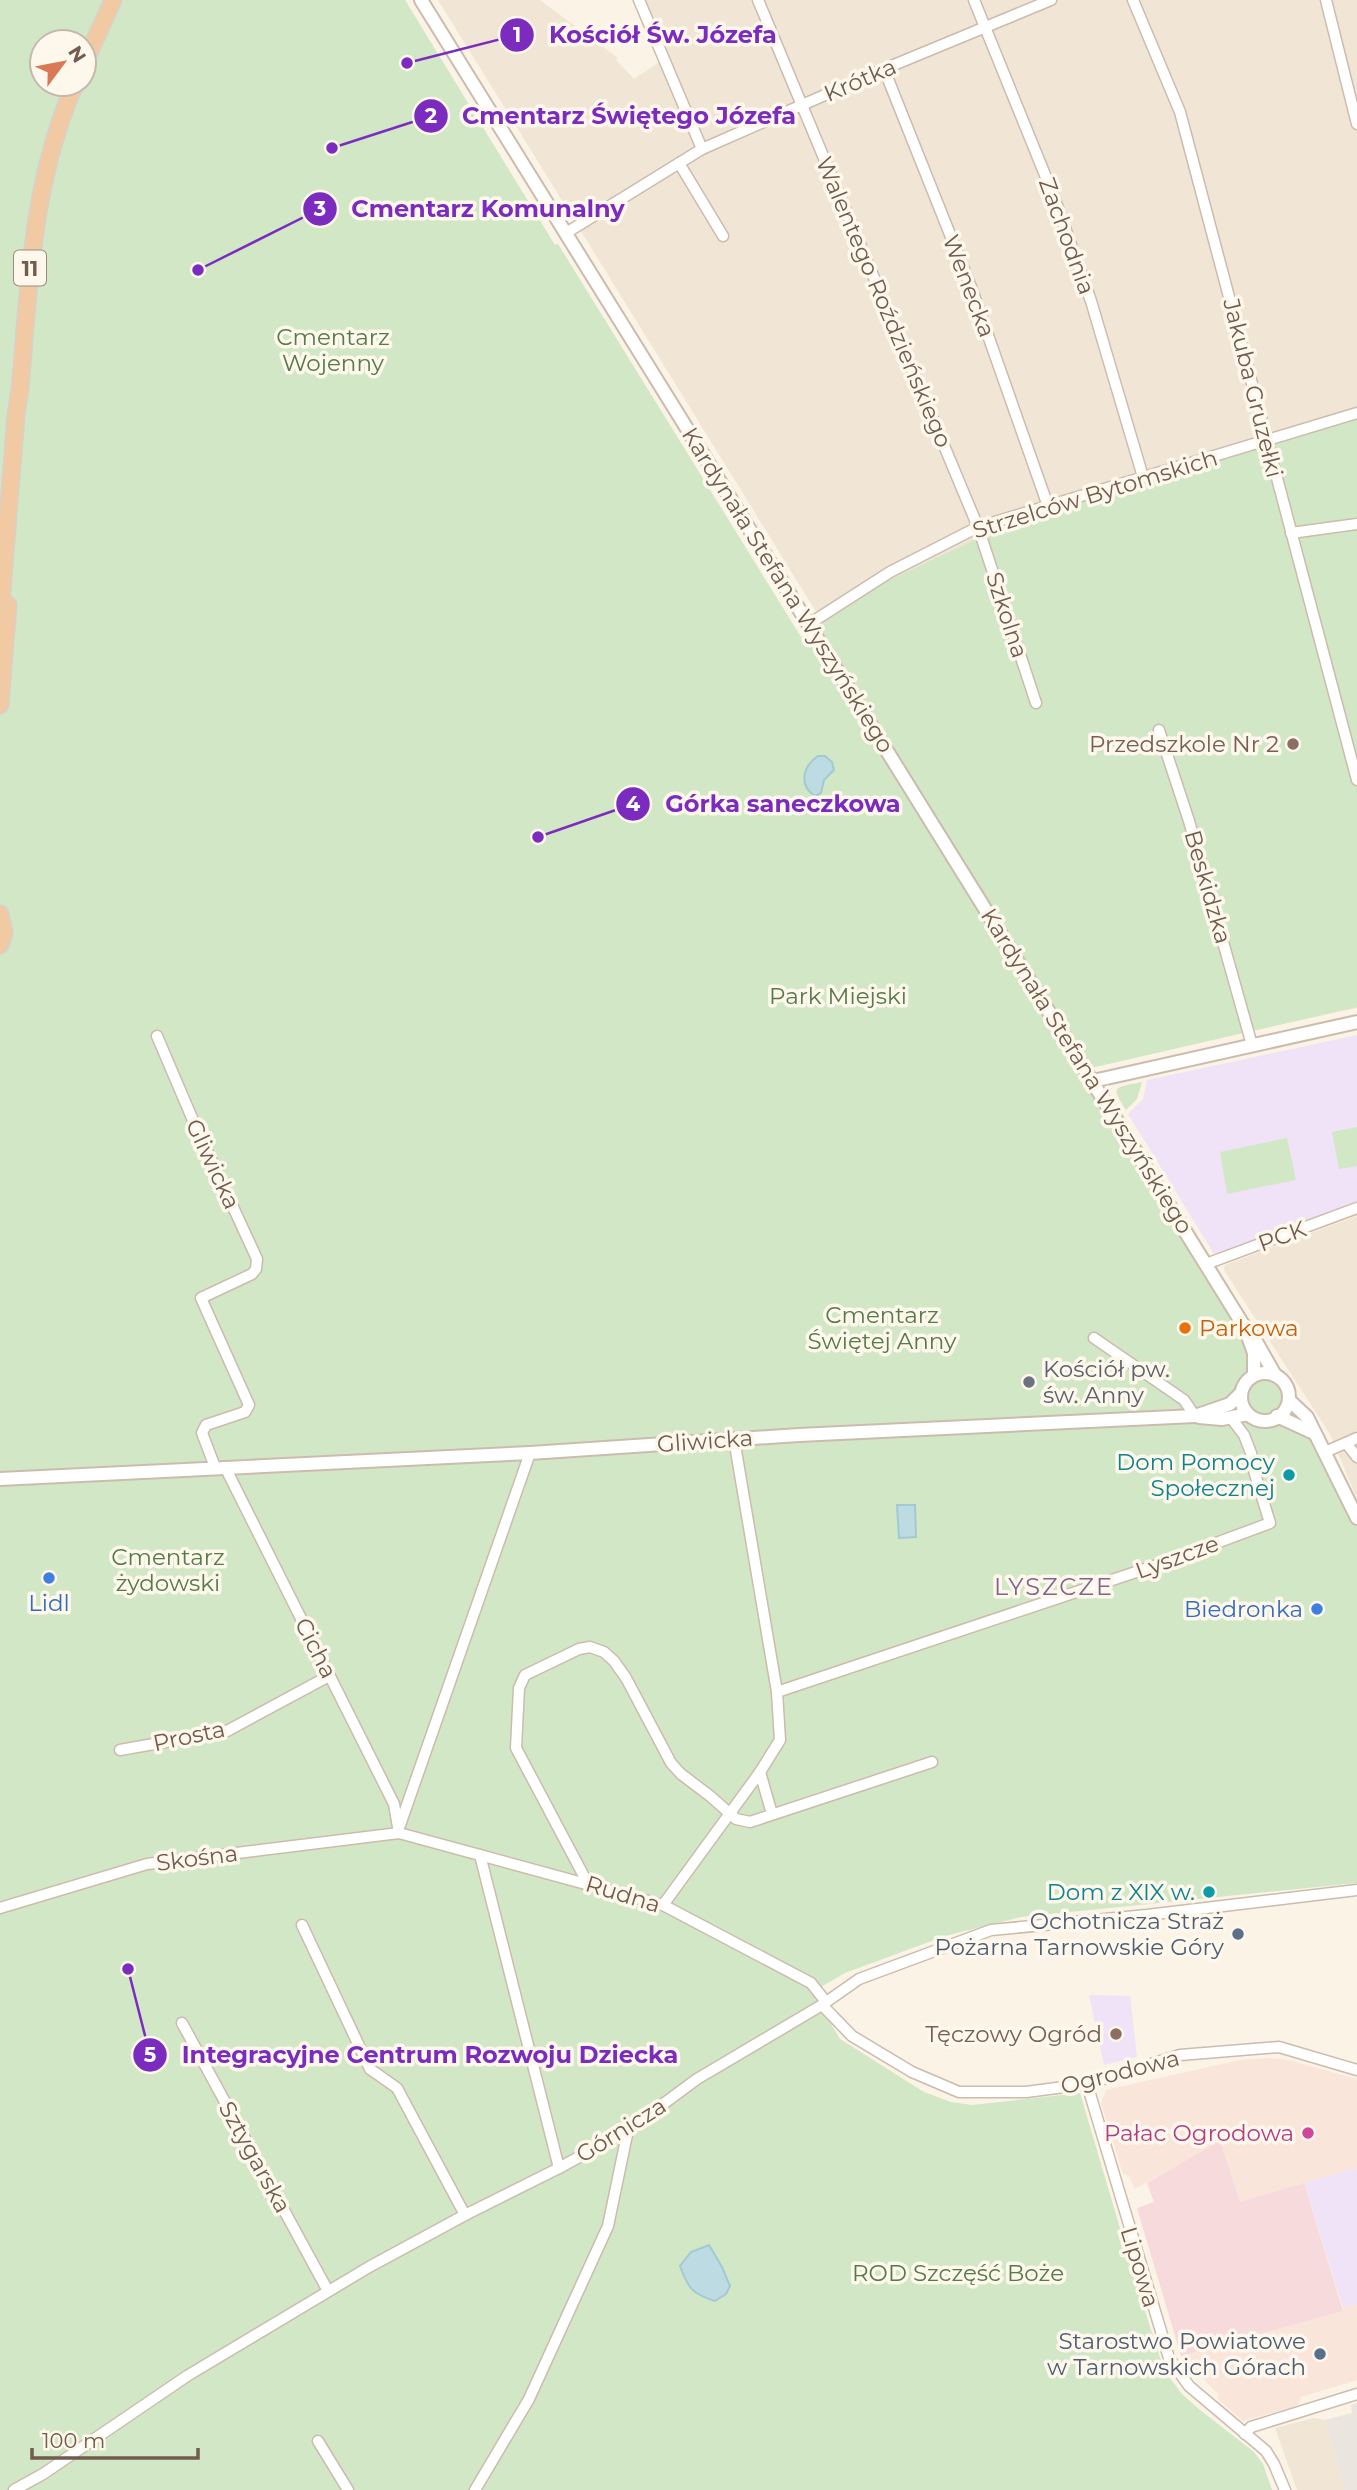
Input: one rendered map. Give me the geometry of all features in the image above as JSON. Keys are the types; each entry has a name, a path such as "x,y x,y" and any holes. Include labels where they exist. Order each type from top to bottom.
{"highway":[{"path":"98,36 113,0"},
{"path":"102,28 120,0"},
{"name":"11","path":"0,617 30,268 39,205 52,148 70,98"},
{"name":"11","path":"0,705 22,404 20,389"},
{"path":"0,914 4,933 0,946"}],"street":[{"name":"Kardynała Stefana Wyszyńskiego","path":"421,0 1275,1375"},
{"path":"639,0 702,149"},
{"name":"Walentego Roździeńskiego","path":"758,0 978,527"},
{"name":"Zachodnia","path":"975,0 1054,197 1091,301 1143,477"},
{"name":"Krótka","path":"566,233 702,149 884,69 1051,0"},
{"name":"Jakuba Gruzełki","path":"1133,0 1180,111 1357,780"},
{"path":"1326,0 1357,124"},
{"name":"Wenecka","path":"884,69 971,287 1048,506"},
{"path":"679,163 723,236"},
{"name":"Strzelców Bytomskich","path":"809,624 890,572 978,527 1357,413"},
{"path":"1291,533 1357,524"},
{"name":"Szkolna","path":"978,527 1036,703"},
{"name":"Beskidzka","path":"1159,730 1189,821 1252,1045"},
{"path":"1093,1081 1357,1022"},
{"name":"Gliwicka","path":"157,1036 191,1118 257,1259 256,1269 252,1274 201,1298 249,1405 245,1412 206,1424 203,1429 202,1433 220,1467"},
{"name":"PCK","path":"1206,1264 1357,1208"},
{"name":"Kardynała Stefana Wyszyńskiego","path":"1242,1323 1254,1353 1254,1375"},
{"path":"1094,1338 1184,1399 1195,1416"},
{"path":"1265,1372 1275,1375 1284,1382 1288,1391 1286,1408 1278,1416 1262,1420 1248,1414 1240,1394 1246,1381 1265,1372"},
{"name":"Gliwicka","path":"1195,1416 1230,1404 1240,1394"},
{"path":"1289,1400 1307,1417 1353,1501 1357,1518"},
{"name":"Gliwicka","path":"0,1479 1195,1416 1208,1419 1231,1418 1248,1414"},
{"path":"1278,1416 1314,1433"},
{"name":"Lyszcze","path":"777,1692 1157,1564 1270,1523 1251,1453 1244,1435 1231,1418"},
{"path":"1325,1452 1357,1438"},
{"path":"663,1905 760,1772 780,1740 777,1692 734,1439"},
{"path":"1346,1443 1357,1457"},
{"path":"399,1833 405,1808 530,1453"},
{"name":"Cicha","path":"220,1467 394,1804 399,1833"},
{"path":"587,1882 516,1748 519,1688 522,1679 529,1672 579,1649 590,1647 604,1652 614,1661 626,1678 671,1763 681,1774 743,1822 932,1762"},
{"name":"Prosta","path":"120,1750 227,1731 329,1676"},
{"path":"760,1772 772,1814"},
{"name":"Rudna","path":"399,1833 587,1882 663,1905 811,1983 824,2004"},
{"name":"Skośna","path":"0,1908 147,1864 399,1833"},
{"path":"480,1855 559,2168"},
{"name":"Górnicza","path":"14,2490 43,2474 187,2376 328,2291 465,2215 628,2130 697,2079 824,2004 859,1979 991,1930 1357,1891"},
{"path":"302,1925 370,2069 397,2088 465,2215"},
{"name":"Ogrodowa","path":"824,2004 852,2036 912,2072 960,2092 1026,2092 1087,2084 1180,2055 1279,2047 1357,2070"},
{"name":"Sztygarska","path":"182,2023 328,2291"},
{"name":"Lipowa","path":"1087,2084 1169,2358 1183,2380 1271,2458 1285,2490"},
{"path":"475,2490 529,2399 608,2226 628,2130"},
{"path":"1245,2434 1251,2427 1357,2394"},
{"path":"318,2441 348,2490"}],"shaded area":[{"path":"438,0 540,0 618,58 616,60 634,79 659,62 637,0 1357,0 1357,1008 1101,1063 867,694"},
{"path":"1357,1035 1357,1202 1214,1254 1128,1114 1143,1099 1147,1080"},
{"path":"1357,1216 1357,1499 1331,1436 1224,1270 1225,1265"},
{"name":"Tęczowy Ogród","path":"1089,1995 1130,1996 1137,2057 1104,2065"},
{"path":"1285,2059 1357,2079 1357,2168 1240,2202 1220,2142 1135,2189 1129,2176 1123,2174 1101,2103 1106,2090 1240,2060"},
{"path":"1220,2141 1240,2202 1304,2183 1343,2311 1181,2356 1137,2208 1154,2202 1147,2183"},
{"path":"1357,2168 1357,2304 1343,2308 1304,2183"},
{"path":"1357,2304 1357,2380 1301,2397 1300,2403 1294,2407 1243,2421 1217,2398 1219,2395 1181,2356 1343,2311 1343,2308"},
{"path":"1357,2403 1357,2490 1345,2490 1325,2420 1352,2413 1351,2405"},
{"path":"1314,2418 1325,2420 1345,2490 1297,2490 1275,2428"}],"green space":[{"path":"0,0 405,0 801,637 885,582 985,535 1076,498 1357,417 1357,1007 1091,1068 1119,1113 1122,1113 1330,1451 1357,1507 1357,1883 1021,1917 945,1936 845,1973 812,1992 840,2039 924,2092 951,2102 972,2105 1080,2093 1164,2370 1182,2394 1254,2452 1263,2464 1272,2490 0,2490"},
{"path":"1142,1082 1137,1099 1126,1110 1118,1096 1118,1088"},
{"path":"1357,1127 1357,1166 1339,1169 1332,1132"},
{"path":"1287,1138 1296,1180 1227,1194 1220,1152"}],"water":[{"path":"818,756 825,756 832,762 834,770 824,780 821,793 815,796 806,787 804,776 809,765"},
{"path":"897,1505 915,1505 916,1537 899,1538"},
{"path":"709,2245 730,2286 726,2294 715,2301 692,2289 680,2266 691,2252"}],"place":[{"name":"Kościół Św. Józefa","path":"407,63"},
{"name":"Cmentarz Świętego Józefa","path":"332,148"},
{"name":"Cmentarz Komunalny","path":"198,270"},
{"name":"Przedszkole Nr 2","path":"1293,744"},
{"name":"Górka saneczkowa","path":"538,837"},
{"name":"Parkowa","path":"1185,1328"},
{"name":"Kościół pw. św. Anny","path":"1029,1382"},
{"name":"Dom Pomocy Społecznej","path":"1289,1475"},
{"name":"Lidl","path":"49,1578"},
{"name":"Biedronka","path":"1317,1609"},
{"name":"Dom z XIX w.","path":"1209,1892"},
{"name":"Ochotnicza Straż Pożarna Tarnowskie Góry","path":"1238,1934"},
{"name":"Integracyjne Centrum Rozwoju Dziecka","path":"128,1969"},
{"name":"Tęczowy Ogród","path":"1116,2034"},
{"name":"Pałac Ogrodowa","path":"1308,2133"},
{"name":"Starostwo Powiatowe w Tarnowskich Górach","path":"1320,2354"}],"district":[{"name":"LYSZCZE","path":"1054,1586"}],"park label":[{"name":"Cmentarz Wojenny","path":"333,350"},
{"name":"Park Miejski","path":"838,996"},
{"name":"Cmentarz Świętej Anny","path":"882,1328"},
{"name":"Cmentarz żydowski","path":"168,1570"},
{"name":"ROD Szczęść Boże","path":"958,2273"}]}
